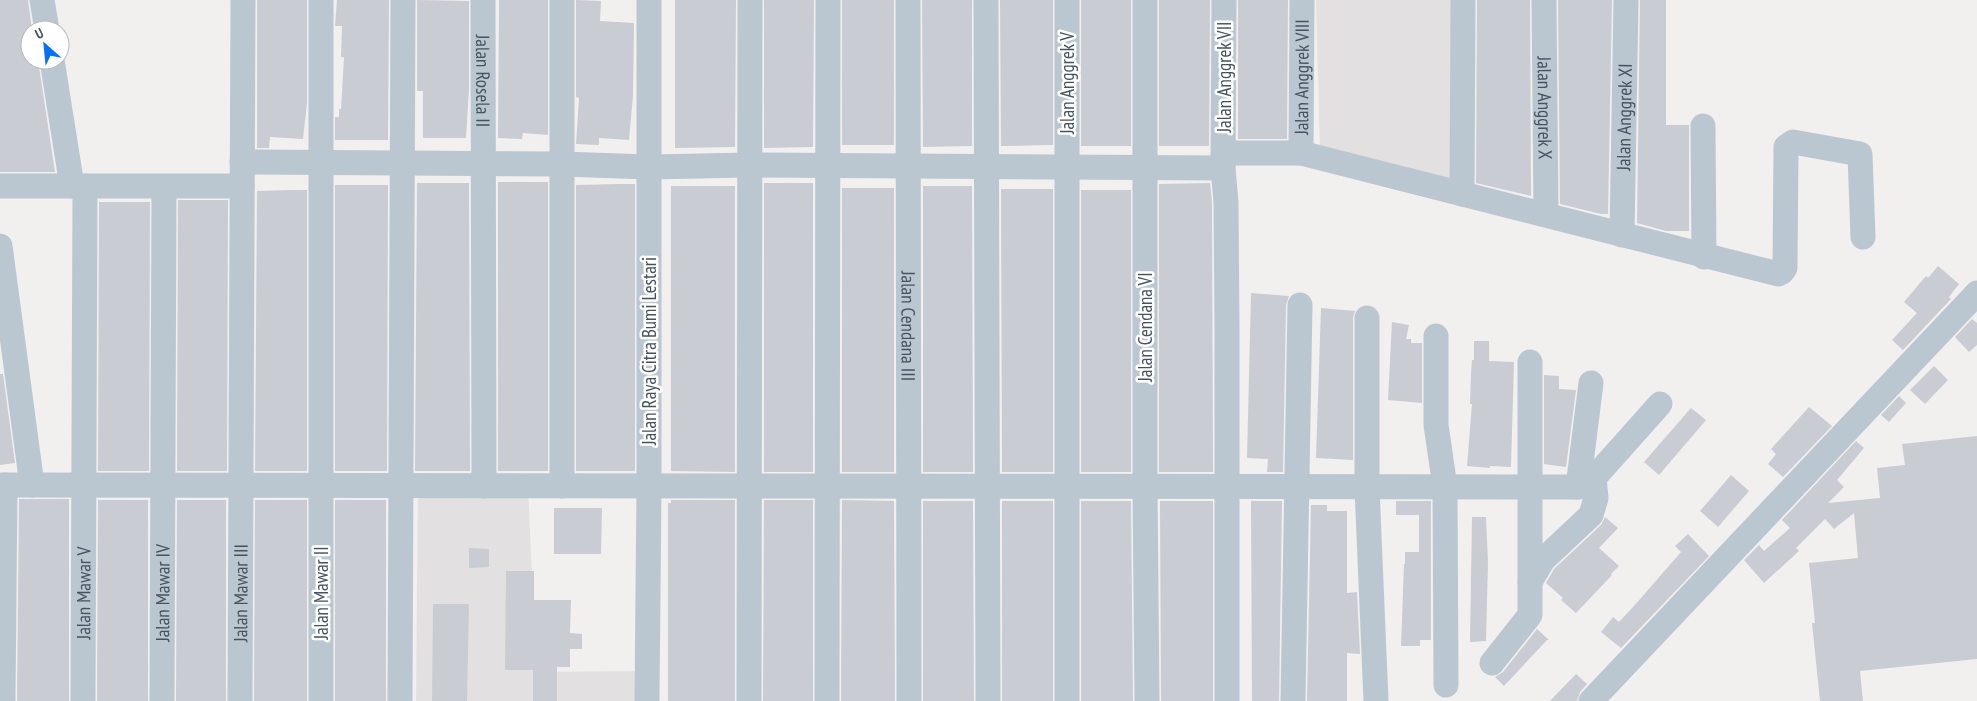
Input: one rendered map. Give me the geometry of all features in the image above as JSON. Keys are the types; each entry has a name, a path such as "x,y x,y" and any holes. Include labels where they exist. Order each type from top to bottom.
{"street":[{"path":"42,0 45,20"},
{"name":"Jalan Mawar III","path":"240,701 243,0"},
{"name":"Jalan Mawar II","path":"321,0 321,701"},
{"path":"400,701 403,0"},
{"name":"Jalan Rosela II","path":"483,0 484,486"},
{"path":"562,0 562,486"},
{"name":"Jalan Raya Citra Bumi Lestari","path":"647,701 649,0"},
{"path":"749,701 750,0"},
{"path":"827,701 828,0"},
{"name":"Jalan Cendana III","path":"908,0 909,701"},
{"path":"986,0 988,701"},
{"name":"Jalan Anggrek V","path":"1067,0 1068,701"},
{"name":"Jalan Cendana VI","path":"1145,0 1146,701"},
{"name":"Jalan Anggrek VII","path":"1224,0 1223,160 1226,202 1227,701"},
{"name":"Jalan Anggrek VIII","path":"1302,0 1302,153"},
{"path":"1462,194 1463,0"},
{"name":"Jalan Anggrek X","path":"1544,0 1546,214"},
{"name":"Jalan Anggrek XI","path":"1622,235 1626,0"},
{"name":"Jalan Mawar V","path":"54,70 78,186 84,485 83,701"},
{"path":"1704,126 1704,257"},
{"path":"242,162 483,163 649,167 750,165 1145,167 1302,153 1546,214 1704,257 1778,274 1784,268 1786,147 1793,142 1860,154 1863,237"},
{"path":"0,186 242,186"},
{"name":"Jalan Mawar IV","path":"162,701 164,186"},
{"path":"0,246 32,485"},
{"path":"1591,701 1977,293"},
{"path":"1293,701 1300,305"},
{"path":"1367,318 1367,488 1376,701"},
{"path":"1436,336 1436,425 1445,486 1446,685"},
{"path":"1492,663 1530,614 1530,362"},
{"path":"1530,582 1543,560 1591,515 1596,498 1586,483 1591,383"},
{"path":"2,701 3,485 1529,487 1586,483 1660,404"}],"shaded area":[{"path":"1316,0 1457,0 1455,184 1320,150"},
{"path":"528,487 536,672 643,671 643,701 416,701 418,489"}],"building":[{"path":"0,0 28,0 31,20 20,20 20,70 40,70 55,172 0,172"},
{"path":"257,0 307,0 307,103 303,139 270,137 269,148 257,148"},
{"path":"337,0 389,0 388,140 335,140 335,117 339,117 339,109 341,109 344,57 341,57 342,26 335,26"},
{"path":"417,0 469,1 469,89 466,138 423,138 423,91 417,91"},
{"path":"499,0 548,0 548,135 523,133 522,139 498,138"},
{"path":"576,0 601,1 600,21 634,23 633,96 629,140 599,138 599,145 576,144 579,98 576,97"},
{"path":"675,0 736,0 735,147 675,148"},
{"path":"764,0 814,0 813,147 764,148"},
{"path":"842,0 894,0 894,145 842,145"},
{"path":"922,0 972,0 972,146 923,147"},
{"path":"1000,0 1053,0 1053,145 1001,146"},
{"path":"1081,0 1131,0 1131,146 1081,146"},
{"path":"1159,0 1210,0 1209,146 1159,146"},
{"path":"1238,0 1288,0 1287,139 1238,139"},
{"path":"1477,0 1530,0 1531,196 1476,183"},
{"path":"1558,0 1612,0 1608,214 1560,204"},
{"path":"1640,0 1666,0 1666,125 1689,125 1689,231 1666,231 1637,223"},
{"path":"498,182 548,182 548,471 498,471"},
{"path":"417,183 469,183 470,471 415,471"},
{"path":"764,183 813,183 813,472 764,472"},
{"path":"1210,183 1212,203 1213,472 1159,472 1159,184"},
{"path":"635,184 635,471 576,471 576,185"},
{"path":"335,185 388,185 387,471 335,471"},
{"path":"671,186 735,186 735,472 671,471"},
{"path":"923,186 972,186 973,472 923,472"},
{"path":"842,188 894,188 894,472 842,472"},
{"path":"1001,189 1053,189 1053,472 1002,472"},
{"path":"307,190 307,471 255,471 257,191"},
{"path":"1081,190 1131,190 1131,472 1081,472"},
{"path":"178,200 228,200 227,471 177,471"},
{"path":"99,202 150,202 149,471 98,471"},
{"path":"1938,266 1959,284 1949,297 1951,299 1903,350 1892,340 1917,313 1904,302 1926,276 1928,278"},
{"path":"1251,293 1289,296 1286,305 1283,472 1267,472 1268,459 1247,458"},
{"path":"1321,308 1355,311 1353,318 1353,460 1316,458"},
{"path":"1972,319 1977,323 1977,345 1969,352 1955,337"},
{"path":"1392,322 1409,325 1406,339 1411,339 1411,343 1422,343 1422,403 1388,400"},
{"path":"1474,341 1489,341 1489,361 1514,362 1511,467 1467,466 1472,404 1470,404"},
{"path":"1934,366 1948,380 1925,404 1910,390"},
{"path":"0,374 3,374 15,463 0,465"},
{"path":"1544,375 1559,376 1559,389 1576,390 1566,467 1544,464"},
{"path":"1899,396 1906,403 1889,422 1881,415"},
{"path":"1809,407 1832,426 1783,477 1768,464 1776,454 1771,449"},
{"path":"1691,408 1706,420 1659,475 1644,462"},
{"path":"1977,436 1977,659 1860,671 1863,701 1820,701 1812,623 1815,623 1809,563 1858,558 1854,513 1834,529 1825,519 1796,548 1799,551 1764,583 1744,560 1759,545 1764,551 1790,528 1782,520 1856,441 1864,448 1837,480 1844,487 1828,503 1880,498 1877,468 1905,465 1902,444"},
{"path":"1731,475 1749,491 1718,527 1700,511"},
{"path":"19,499 69,499 69,701 17,701"},
{"path":"98,500 148,500 148,701 97,701"},
{"path":"177,500 226,500 226,701 176,701"},
{"path":"255,500 307,500 307,701 254,701"},
{"path":"335,500 386,500 386,701 335,701"},
{"path":"671,500 735,500 735,701 668,701 668,503 671,503"},
{"path":"764,500 813,500 813,701 763,701"},
{"path":"842,500 894,501 895,701 841,701"},
{"path":"923,501 973,501 974,701 923,701"},
{"path":"1002,501 1053,501 1053,701 1002,701"},
{"path":"1081,501 1131,501 1133,701 1081,701"},
{"path":"1160,501 1213,501 1213,701 1161,701"},
{"path":"1251,501 1282,501 1279,701 1252,701"},
{"path":"1396,501 1431,501 1431,640 1420,640 1420,646 1401,646 1405,552 1419,552 1419,515 1396,515"},
{"path":"1311,505 1327,505 1327,511 1347,511 1347,593 1357,592 1360,654 1347,653 1347,701 1307,701"},
{"path":"554,508 602,508 601,554 554,554"},
{"path":"1472,517 1486,517 1488,562 1486,641 1470,642"},
{"path":"1605,517 1618,528 1599,548 1619,566 1576,613 1546,583 1554,569 1601,525"},
{"path":"1688,534 1709,556 1621,648 1601,632 1613,617 1619,622 1634,606 1681,552 1675,546"},
{"path":"469,548 489,549 489,567 469,568"},
{"path":"506,571 534,571 534,600 571,600 570,633 582,634 582,649 570,649 570,667 557,667 557,701 533,701 533,670 505,670"},
{"path":"433,604 469,604 467,701 432,701"},
{"path":"1537,629 1549,640 1504,686 1495,677 1503,672"},
{"path":"1576,674 1587,684 1580,692 1577,701 1550,701"}]}
